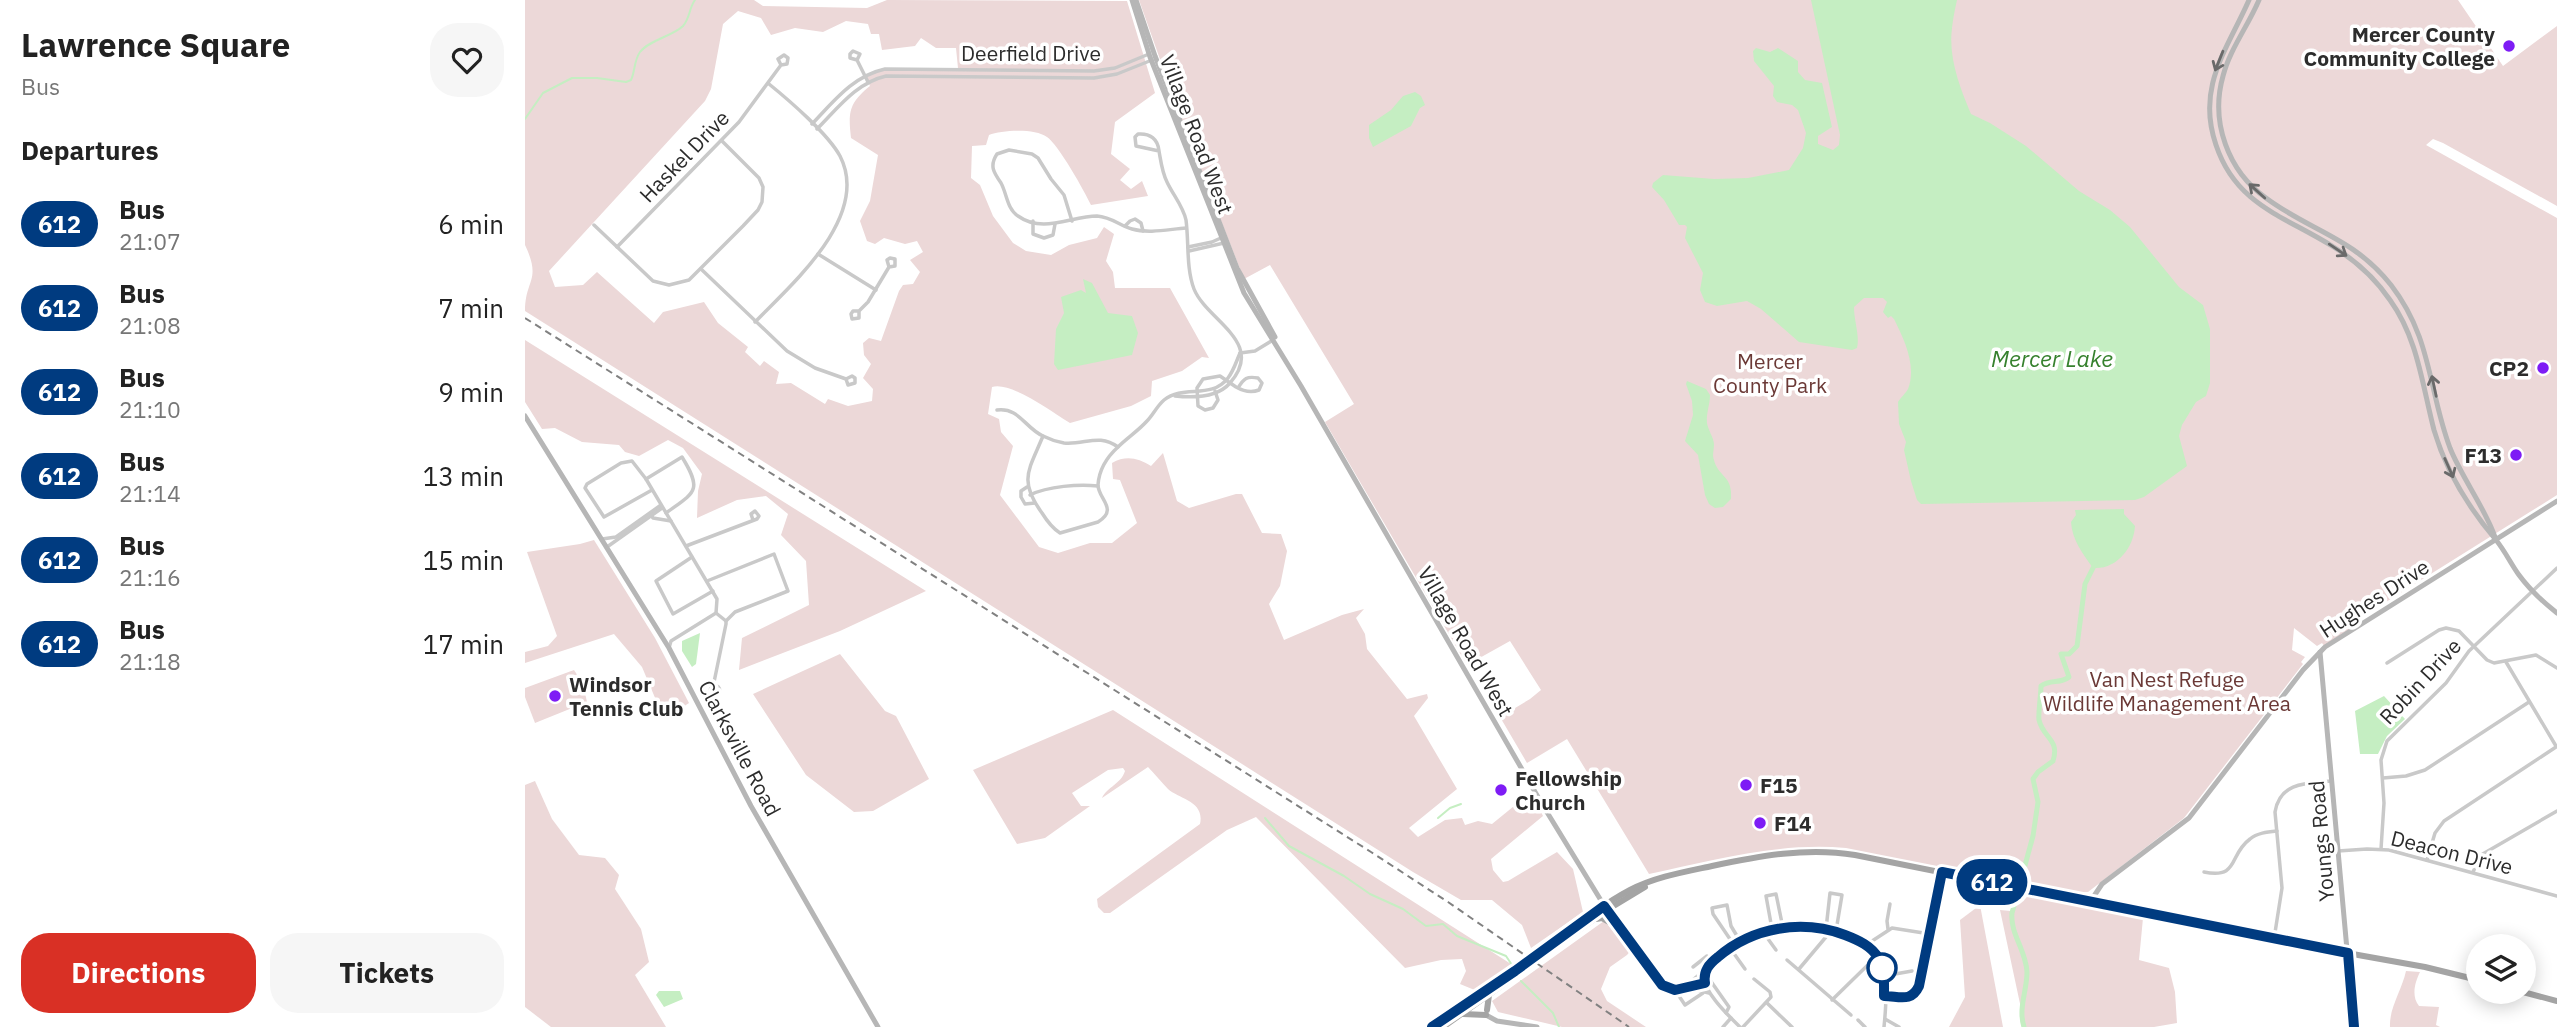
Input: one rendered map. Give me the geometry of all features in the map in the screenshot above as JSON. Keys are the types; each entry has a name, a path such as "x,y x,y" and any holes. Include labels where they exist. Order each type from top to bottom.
{"main road":[{"path":"1443,1027 1605,908 1650,881 1770,855 1810,851 1847,853 2466,977"},
{"path":"1543,953 1594,919 1605,908"},
{"path":"1594,919 1602,918 1613,924"},
{"path":"1432,1027 1517,972"},
{"path":"1461,1014 1486,1012 1490,994"},
{"path":"2536,995 2557,1001"}],"street":[{"name":"Village Road West","path":"1134,0 1152,57 1224,240 1244,283 1542,804 1605,908"},
{"path":"2249,0 2212,80 2209,108 2213,138 2228,171 2247,195 2273,214 2342,252 2381,287 2409,332 2418,356 2438,441 2457,486 2488,528 2498,531 2511,530"},
{"path":"2259,0 2223,76 2218,104 2221,131 2230,156 2252,187 2271,202 2318,227 2367,260 2405,306 2425,348 2446,438 2488,528 2532,591 2557,612"},
{"name":"Deerfield Drive","path":"812,124 847,88 865,75 893,68 1094,71 1152,57"},
{"name":"Deerfield Drive","path":"817,129 852,93 868,82 893,75 1101,78 1152,57"},
{"path":"857,60 868,82"},
{"name":"Haskel Drive","path":"617,247 722,141 781,65"},
{"path":"755,321 818,254 843,210 848,185 839,155 817,129 769,83"},
{"path":"1042,436 1029,470 1027,487 1035,503 1056,531 1068,532 1098,522 1106,516 1108,507 1098,486 1105,461 1146,422 1162,402 1180,392 1196,394 1216,391 1229,381 1240,353 1234,336 1202,302 1194,289 1184,213 1165,178 1159,151 1157,142 1148,135 1138,134 1135,137 1136,146 1159,151"},
{"path":"594,225 648,277 663,284 684,282 701,269 758,211 763,197 759,178 722,141"},
{"path":"1072,221 1064,195 1040,160 1032,154 1009,150 1001,152 993,162 995,175 1014,213 1033,221 1055,224 1072,221 1098,216 1143,230 1186,228"},
{"path":"1125,226 1135,219 1141,223 1143,230"},
{"path":"1033,221 1033,234 1044,238 1053,235 1055,224"},
{"path":"2314,236 2318,227"},
{"path":"1188,249 1224,240"},
{"path":"818,254 876,290"},
{"path":"859,312 889,267"},
{"path":"701,269 796,357 815,368 846,379"},
{"path":"1240,353 1255,351 1274,339"},
{"path":"1216,391 1216,405 1205,410 1198,407 1197,384 1203,379 1217,376 1238,388 1256,391 1261,388 1262,383 1258,378 1248,377 1238,388"},
{"path":"997,410 1013,411 1042,436 1065,443 1103,439 1118,447"},
{"name":"Clarksville Road","path":"525,416 669,648 751,806 878,1027"},
{"path":"2438,441 2446,438"},
{"path":"646,479 682,457 692,474 694,489 692,494 666,513"},
{"path":"652,489 604,517 585,488 587,484 627,460 636,464 646,479 652,489 661,506 713,591 717,599 716,613"},
{"path":"1030,495 1077,485 1098,486"},
{"path":"1027,487 1021,491 1021,497 1025,504 1035,503"},
{"name":"Hughes Drive","path":"2092,903 2102,884 2189,818 2303,670 2320,652 2557,501"},
{"path":"607,547 661,506"},
{"path":"650,514 653,518 671,521"},
{"path":"686,546 753,520"},
{"path":"2483,547 2488,528"},
{"path":"602,540 618,537"},
{"path":"707,581 774,554 788,591 735,612 726,621 713,687"},
{"path":"692,557 656,581 673,614 713,591"},
{"name":"Robin Drive","path":"2381,849 2384,803 2381,755 2387,741 2446,683 2474,646 2557,568"},
{"path":"716,613 726,621"},
{"path":"669,648 671,640 716,613"},
{"path":"2387,663 2443,629 2459,631 2490,662 2507,662 2536,655 2557,668"},
{"path":"663,638 671,640"},
{"name":"Youngs Road","path":"2320,652 2354,1027"},
{"path":"2427,860 2435,833 2444,821 2556,747 2507,662"},
{"path":"2383,778 2406,776 2425,770 2529,702"},
{"path":"2274,939 2282,896 2276,806 2283,793 2299,784 2331,781"},
{"path":"2473,873 2481,855 2557,811"},
{"path":"2204,872 2226,872 2248,840 2260,834 2277,831"},
{"name":"Deacon Drive","path":"2338,851 2381,849 2557,895"},
{"path":"1884,998 1910,997 1918,990 1942,872"},
{"path":"1799,969 1834,931 1842,895 1830,893 1826,929"},
{"path":"1772,930 1766,896 1776,894 1783,928"},
{"path":"1888,929 1890,904"},
{"path":"1740,942 1731,926 1727,905 1711,908 1745,969"},
{"path":"1605,908 1613,924 1658,982 1675,990 1685,1005 1703,993"},
{"path":"1605,908 1625,933 1629,943"},
{"path":"1754,979 1771,994 1767,1003 1740,1027 1726,1013 1704,982 1706,970 1713,962 1740,942 1763,932 1807,927 1834,931 1866,945 1877,956 1884,976 1884,1027"},
{"path":"1866,945 1888,929 1898,928 1930,934"},
{"path":"1763,932 1776,950"},
{"path":"1693,967 1707,956 1713,962"},
{"path":"1832,1000 1877,956"},
{"path":"1787,960 1851,1015"},
{"path":"1688,986 1702,970 1706,970"},
{"path":"1884,976 1912,971"},
{"path":"1710,980 1728,1006 1726,1013"},
{"path":"1675,990 1704,982"},
{"path":"1688,986 1711,993"},
{"path":"1884,987 1893,998"},
{"path":"1885,1007 1893,998"},
{"path":"1767,1003 1792,1027"},
{"path":"1486,1012 1502,1022 1537,1027"},
{"path":"1723,1027 1731,1018"},
{"path":"1885,1019 1899,1027"},
{"path":"1858,1020 1864,1027"}],"green space":[{"path":"525,0 754,0 763,6 867,8 887,0 1127,1 1155,93 1115,122 1111,154 1130,169 1120,180 1131,189 1142,181 1148,196 1091,205 1052,141 1042,134 1027,131 995,133 989,135 986,145 972,146 971,178 980,185 993,216 1013,243 1026,251 1051,255 1069,245 1097,238 1104,227 1114,234 1106,261 1113,272 1115,288 1170,288 1209,358 1202,357 1182,371 1152,381 1151,396 1131,406 1070,423 1021,393 1000,386 992,387 988,414 999,419 1001,432 1013,446 1000,495 1039,547 1058,553 1090,543 1112,543 1137,523 1120,480 1113,479 1112,463 1122,459 1132,458 1151,466 1163,453 1177,501 1189,508 1242,494 1262,533 1281,534 1287,551 1280,586 1269,604 1284,640 1342,615 1364,609 1356,618 1365,634 1367,649 1407,699 1427,694 1428,698 1414,716 1457,789 1409,828 1418,837 1445,820 1462,818 1465,825 1478,821 1492,824 1519,802 1534,797 1543,816 1491,859 1493,870 1503,882 1508,881 1557,852 1573,869 1583,912 1531,948 1522,925 1492,900 1461,900 1413,872 525,311 532,266 525,245","holes":["738,11 761,18 771,35 795,28 823,32 846,21 868,24 871,34 879,34 882,50 915,46 921,38 936,48 956,48 958,68 887,68 865,75 870,86 851,109 851,138 878,155 870,201 860,221 867,241 875,244 884,238 905,244 917,241 923,252 910,260 920,272 913,284 903,285 899,291 881,341 869,338 863,343 864,355 871,364 863,378 873,389 872,401 848,406 828,399 825,404 791,383 776,384 779,372 764,361 760,366 745,352 748,347 718,323 704,302 663,312 654,323 597,272 583,285 555,287 549,271 705,101 711,89 723,24"]},
{"name":"Mercer County Park","path":"1139,0 2458,0 2503,66 2557,26 2557,206 2443,143 2433,139 2426,145 2557,218 2557,495 2354,622 2356,626 2325,647 2322,643 2317,646 2294,628 2292,650 2305,657 2301,662 2303,664 2184,818 2088,892 2075,893 1846,848 1771,850 1649,874 1567,739 1527,763 1500,717 1541,690 1510,641 1467,665 1325,422 1354,404 1270,265 1244,279 1184,127"},
{"path":"525,340 926,591 840,631 739,670 742,638 809,605 806,561 781,535 788,514 766,496 737,500 697,518 702,474 683,448 668,440 639,456 625,452 619,445 582,442 555,428 542,429 525,402"},
{"path":"594,540 655,638 689,703 664,719 642,667 614,634 525,663 525,652 548,646 557,636 527,552"},
{"path":"840,654 885,711 896,716 929,779 873,811 854,812 806,775 753,694"},
{"name":"Windsor Tennis Club","path":"574,670 583,684 587,702 535,723 525,697 525,688"},
{"path":"1113,710 1511,964 1477,991 1460,984 1466,971 1462,959 1441,960 1405,968 1256,817 1227,830 1110,913 1104,913 1098,907 1097,899 1200,824 1201,816 1195,805 1168,789 1148,767 1102,798 1125,771 1123,768 1108,770 1072,793 1081,806 1090,806 1045,838 1017,844 973,770"},
{"path":"535,781 552,819 579,855 605,858 619,875 615,889 641,929 649,962 635,975 666,1027 551,1027 525,1007 525,785"},
{"path":"2018,893 2143,918 2139,960 2169,968 2175,992 2177,1023 2154,1027 2025,1027 2000,910 2011,911"},
{"path":"1980,905 2003,1027 1949,1027 1965,997 1960,920"},
{"path":"1604,921 1632,949 1610,967 1601,989 1607,1001 1646,1027 1562,1027 1498,1012 1492,1001"},
{"path":"2406,971 2420,972 2415,998 2419,1006 2439,1007 2436,1025 2440,1027 2390,1027"}],"water":[{"name":"Mercer Lake","path":"1811,0 1957,0 1951,39 1953,61 1971,114 2026,146 2079,191 2110,210 2130,227 2179,287 2203,305 2210,329 2210,383 2206,396 2196,402 2182,425 2179,436 2187,466 2144,497 2135,500 1921,504 1911,481 1904,450 1906,442 1899,424 1898,402 1908,389 1910,362 1894,319 1891,316 1888,318 1883,312 1887,302 1883,298 1864,298 1854,307 1858,343 1857,348 1852,350 1799,342 1761,309 1747,301 1717,306 1705,302 1700,290 1703,273 1685,238 1687,227 1679,225 1664,200 1652,187 1653,183 1663,175 1714,179 1748,178 1789,170 1803,148 1806,133 1798,110 1792,105 1777,102 1773,96 1774,86 1754,61 1753,51 1756,48 1770,52 1778,48 1798,61 1798,72 1805,80 1822,83 1832,127 1818,136 1818,144 1833,150 1839,145 1840,135"},
{"path":"1415,92 1421,96 1425,105 1420,108 1411,126 1373,147 1369,138 1369,125 1391,110 1403,96"},
{"path":"1083,279 1092,283 1108,313 1132,316 1138,333 1132,355 1058,370 1054,364 1056,329 1064,313 1061,297 1081,290 1086,293"},
{"path":"1687,381 1706,389 1710,395 1707,423 1714,444 1713,458 1728,481 1731,491 1731,499 1723,507 1715,508 1709,504 1698,455 1685,441 1693,415"},
{"path":"2124,509 2124,514 2135,526 2128,549 2110,565 2093,568 2073,535 2071,522 2076,515 2075,510"},
{"path":"700,633 696,664 692,667 682,651 682,641"},
{"path":"2384,696 2405,719 2387,736 2378,754 2360,754 2355,711"},
{"path":"659,991 680,991 683,999 664,1007 656,995"}],"waterway":[{"path":"525,119 543,93 572,78 626,82 631,80 640,52 649,44 683,26 695,0"},
{"path":"2024,1027 2022,1013 2027,972 2013,928 2012,913 2033,836 2038,802 2033,779 2053,761 2055,754 2053,743 2039,720 2041,686 2069,677 2061,654 2069,654 2077,646 2085,584 2095,564"},
{"path":"1438,818 1450,808 1461,804"},
{"path":"1265,818 1289,846 1344,876 1370,894 1403,909 1426,926 1443,924 1457,936 1506,956 1512,965"},
{"path":"1521,981 1553,1013 1559,1027"}],"railway":[{"path":"525,318 1371,852 1629,1027"}],"bus line":[{"name":"612","path":"1432,1027 1604,906 1658,982 1673,990 1705,983 1704,973 1713,962 1745,939 1786,927 1807,927 1836,932 1866,945 1877,956 1881,965 1884,996 1907,998 1916,993 1919,986 1942,872 2348,953 2354,1027"}],"place":[{"name":"Mercer County Community College","path":"2509,46"},
{"name":"CP2","path":"2543,368"},
{"name":"F13","path":"2516,455"},
{"name":"Windsor Tennis Club","path":"555,696"},
{"name":"F15","path":"1746,785"},
{"name":"Fellowship Church","path":"1501,790"},
{"name":"F14","path":"1760,823"}],"park label":[{"name":"Van Nest Refuge Wildlife Management Area","path":"2167,691"}]}
